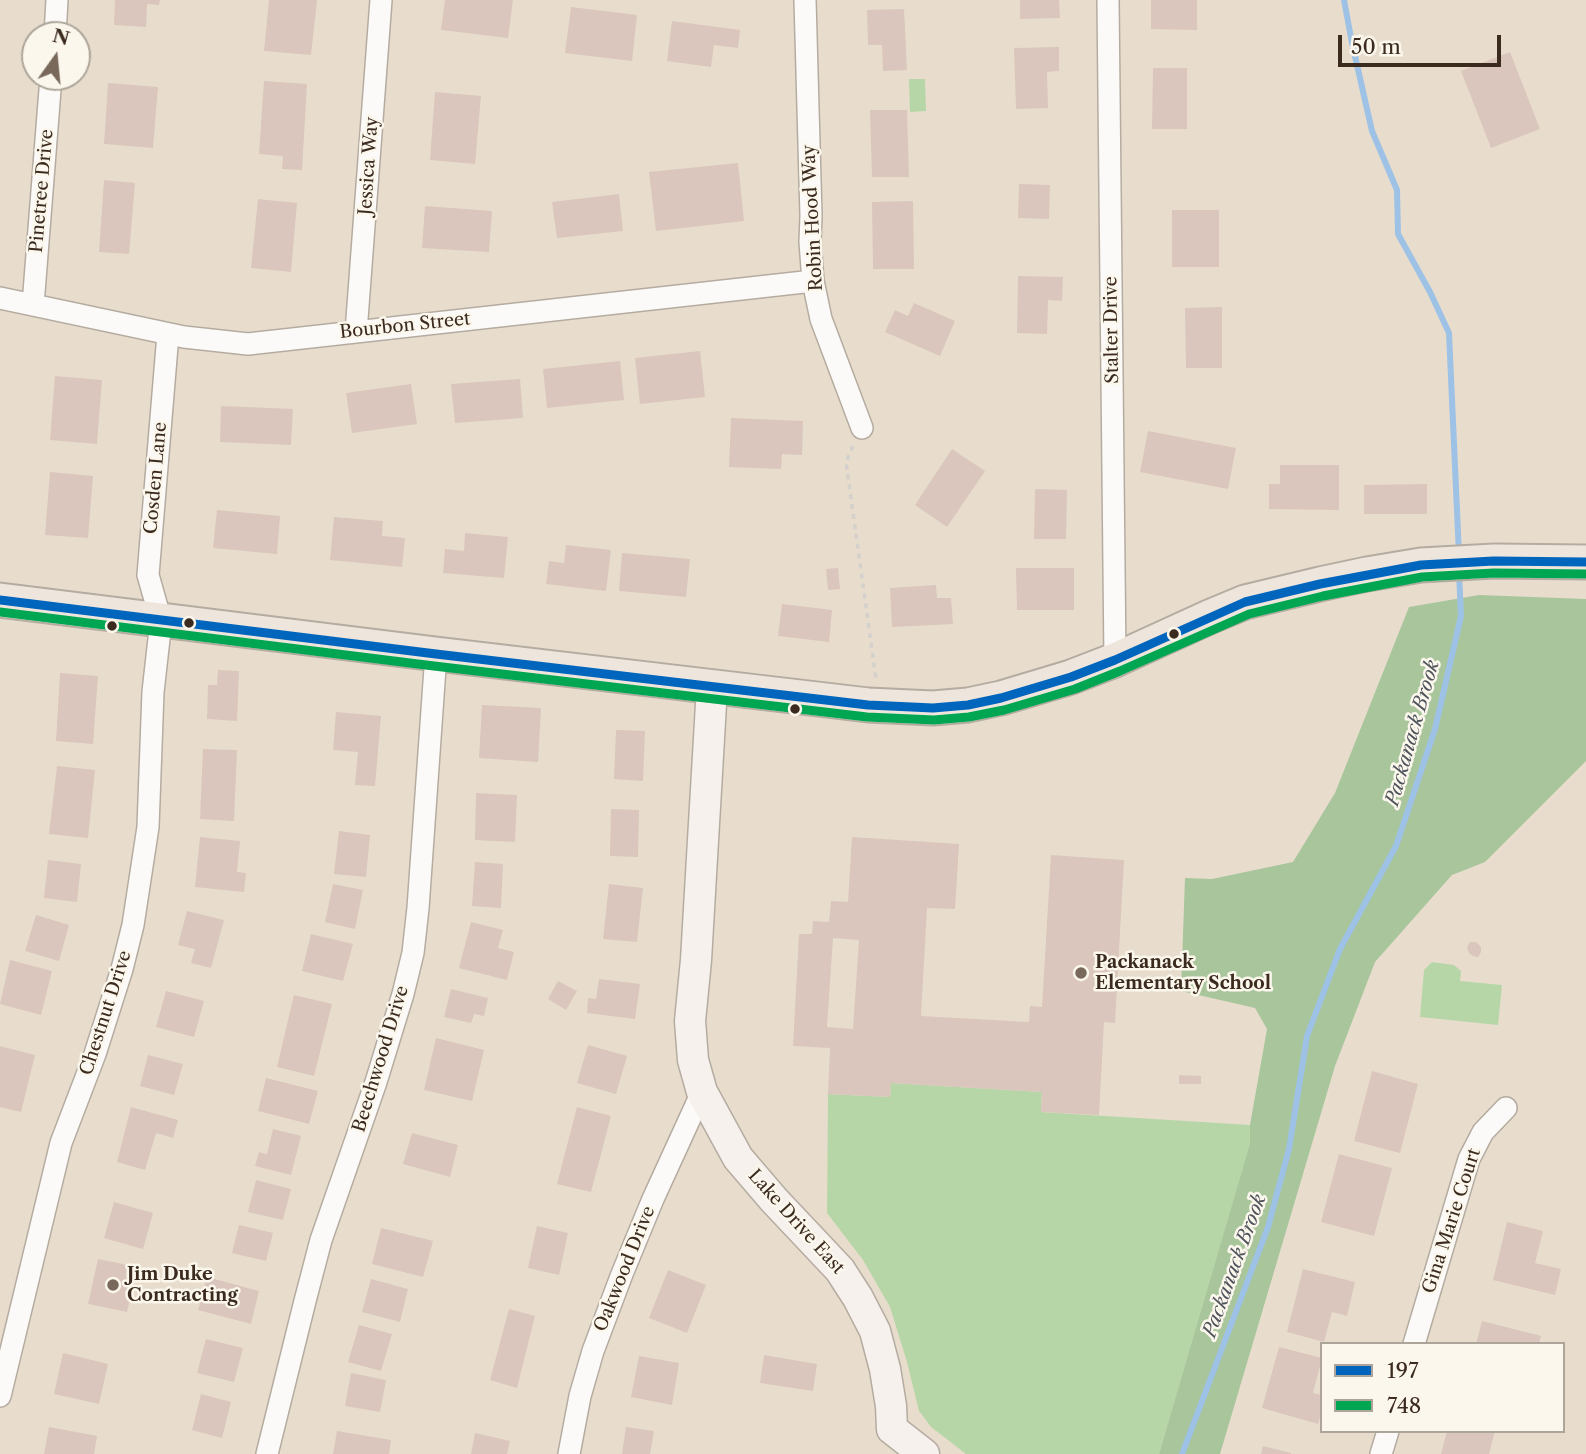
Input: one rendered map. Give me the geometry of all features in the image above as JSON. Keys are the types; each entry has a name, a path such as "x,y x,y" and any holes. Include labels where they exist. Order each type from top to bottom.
{"main road":[{"path":"0,600 712,687 880,706 933,708 968,705 1071,677 1245,603 1367,574 1421,565 1454,563 1586,562"}],"street":[{"path":"56,21 57,0"},
{"name":"Jessica Way","path":"356,332 381,0"},
{"name":"Robin Hood Way","path":"805,0 813,281 821,319 862,428"},
{"name":"Stalter Drive","path":"1108,0 1115,660"},
{"name":"Pinetree Drive","path":"33,305 50,91"},
{"name":"Bourbon Street","path":"0,298 184,337 248,344 813,281"},
{"name":"Cosden Lane","path":"161,621 148,575 168,334"},
{"name":"Chestnut Drive","path":"0,1396 61,1143 95,1054 133,925 148,827 153,692 161,621"},
{"name":"Beechwood Drive","path":"267,1454 321,1240 376,1082 412,953 418,908 436,654"},
{"name":"Lake Drive East","path":"712,687 690,1021 693,1060 702,1092 738,1158 841,1270 858,1298 875,1331 887,1381 892,1442 924,1454"},
{"name":"Oakwood Drive","path":"569,1454 580,1396 593,1351 653,1199 702,1092"},
{"name":"Gina Marie Court","path":"1415,1342 1469,1159 1482,1132 1506,1108"},
{"path":"1381,1454 1387,1433"}],"path":[{"path":"862,428 846,462 880,706"}],"green space":[{"path":"909,79 925,79 926,111 910,112"},
{"path":"1479,595 1586,599 1586,761 1485,862 1452,875 1375,962 1335,1066 1220,1454 1159,1454 1250,1144 1250,1125 1267,1029 1255,1008 1181,991 1185,878 1212,879 1293,862 1335,793 1409,607"},
{"path":"1432,962 1454,965 1461,971 1460,981 1502,985 1498,1025 1420,1017 1424,970"},
{"path":"891,1083 1042,1092 1041,1112 1250,1125 1251,1144 1159,1454 966,1454 931,1427 919,1411 890,1307 863,1260 827,1213 828,1094 890,1097"}],"building":[{"path":"115,0 160,0 159,5 147,4 146,27 114,25"},
{"path":"269,0 317,0 311,55 264,51"},
{"path":"445,0 513,0 508,38 441,30"},
{"path":"1020,0 1059,0 1060,18 1020,19"},
{"path":"1151,0 1197,0 1197,30 1151,29"},
{"path":"571,7 637,15 632,61 565,53"},
{"path":"904,9 907,70 883,71 882,45 868,45 867,10"},
{"path":"672,21 740,30 738,48 714,45 711,67 667,61"},
{"path":"1059,47 1059,71 1047,72 1048,108 1016,109 1014,48"},
{"path":"1510,52 1540,129 1491,148 1461,71"},
{"path":"1153,68 1187,68 1187,129 1152,129"},
{"path":"264,81 307,84 302,170 282,169 283,156 259,154"},
{"path":"108,83 158,87 153,148 104,144"},
{"path":"435,92 481,96 475,164 430,160"},
{"path":"870,110 907,110 909,177 872,177"},
{"path":"738,163 744,221 656,231 649,172"},
{"path":"104,180 135,183 129,254 99,252"},
{"path":"1019,184 1050,185 1049,219 1018,218"},
{"path":"619,194 623,231 557,238 552,202"},
{"path":"258,199 297,203 291,272 251,268"},
{"path":"913,201 914,269 873,269 872,202"},
{"path":"425,206 492,211 489,252 422,248"},
{"path":"1172,210 1219,210 1219,267 1172,267"},
{"path":"1018,276 1063,277 1062,301 1048,300 1047,334 1017,333"},
{"path":"914,303 955,321 940,356 885,332 895,310 908,316"},
{"path":"1222,307 1222,368 1186,368 1185,308"},
{"path":"700,351 705,397 640,404 635,358"},
{"path":"620,361 624,400 547,408 543,369"},
{"path":"55,376 102,380 97,444 50,440"},
{"path":"520,379 523,418 455,423 451,384"},
{"path":"411,384 417,424 352,433 346,393"},
{"path":"221,406 293,409 291,445 220,442"},
{"path":"731,418 803,421 802,455 782,454 781,469 729,467"},
{"path":"1148,431 1236,448 1228,489 1140,472"},
{"path":"952,449 985,471 947,527 915,505"},
{"path":"1280,465 1339,465 1339,510 1269,509 1269,484 1280,484"},
{"path":"50,472 93,476 88,538 45,535"},
{"path":"1427,484 1427,514 1364,514 1364,485"},
{"path":"1035,489 1067,490 1066,539 1034,539"},
{"path":"217,510 280,516 277,554 213,548"},
{"path":"334,517 383,521 382,536 405,538 402,567 330,560"},
{"path":"465,533 508,537 504,578 443,573 445,549 464,551"},
{"path":"566,545 611,550 606,591 546,584 549,561 564,563"},
{"path":"622,553 690,559 686,597 619,591"},
{"path":"838,568 840,589 828,590 826,569"},
{"path":"1016,568 1074,568 1074,610 1017,610"},
{"path":"936,585 937,598 951,598 953,624 892,627 890,588"},
{"path":"782,604 832,610 829,642 778,636"},
{"path":"218,670 239,671 237,721 207,719 208,685 217,685"},
{"path":"60,673 98,676 93,744 56,741"},
{"path":"482,705 541,708 538,762 479,758"},
{"path":"336,712 381,716 375,786 355,785 358,752 333,750"},
{"path":"616,730 645,731 643,781 614,779"},
{"path":"203,749 237,750 234,821 200,819"},
{"path":"57,766 95,770 88,838 49,834"},
{"path":"476,793 517,795 515,842 475,840"},
{"path":"611,809 639,810 638,857 610,856"},
{"path":"339,831 370,835 366,877 334,874"},
{"path":"200,837 240,841 237,872 246,873 244,892 195,887"},
{"name":"Packanack Elementary School","path":"852,837 959,844 955,909 927,908 921,1016 1029,1022 1030,1006 1042,1007 1051,855 1124,860 1115,1023 1104,1022 1099,1115 1041,1112 1042,1092 891,1083 890,1097 828,1094 830,1048 793,1046 799,934 812,934 813,921 829,922 831,901 848,902","holes":["833,938 859,940 853,1029 827,1027"]},
{"path":"48,860 81,864 77,902 44,898"},
{"path":"475,862 503,864 501,908 472,906"},
{"path":"333,884 363,890 355,929 325,922"},
{"path":"609,884 643,888 637,942 603,939"},
{"path":"187,911 224,920 211,968 191,963 195,949 178,945"},
{"path":"36,915 69,925 59,961 25,951"},
{"path":"471,922 503,930 498,948 514,952 507,980 459,968"},
{"path":"311,934 353,944 343,981 302,971"},
{"path":"1470,942 1476,942 1481,947 1478,957 1469,953 1467,947"},
{"path":"10,960 52,971 41,1015 0,1004"},
{"path":"599,979 640,984 635,1019 587,1013 588,998 596,999"},
{"path":"558,981 577,991 566,1010 548,999"},
{"path":"451,989 488,998 484,1016 474,1014 471,1023 444,1017"},
{"path":"166,991 204,1001 194,1037 156,1027"},
{"path":"294,995 332,1004 314,1076 277,1067"},
{"path":"436,1038 484,1050 472,1101 424,1090"},
{"path":"588,1045 627,1056 616,1094 577,1083"},
{"path":"0,1046 35,1055 21,1112 0,1107"},
{"path":"148,1055 183,1064 174,1095 140,1086"},
{"path":"1372,1071 1418,1084 1400,1153 1354,1141"},
{"path":"1179,1075 1201,1076 1201,1084 1179,1084"},
{"path":"266,1078 318,1091 309,1124 258,1111"},
{"path":"131,1107 178,1120 173,1138 156,1133 145,1170 117,1162"},
{"path":"577,1107 611,1116 591,1192 557,1184"},
{"path":"273,1129 301,1136 291,1175 255,1166 259,1152 267,1154"},
{"path":"412,1133 458,1145 450,1177 403,1164"},
{"path":"1339,1154 1392,1168 1374,1236 1321,1222"},
{"path":"256,1180 291,1189 283,1220 248,1212"},
{"path":"114,1202 153,1213 143,1249 104,1238"},
{"path":"1507,1222 1543,1231 1535,1263 1561,1269 1555,1295 1493,1280"},
{"path":"239,1225 273,1233 266,1261 232,1253"},
{"path":"537,1226 568,1233 559,1275 528,1268"},
{"path":"381,1228 433,1241 423,1277 372,1264"},
{"name":"Jim Duke Contracting","path":"98,1259 137,1267 127,1312 88,1304"},
{"path":"1303,1269 1355,1282 1347,1316 1332,1312 1324,1342 1287,1332"},
{"path":"668,1270 706,1285 687,1333 649,1318"},
{"path":"207,1277 259,1291 251,1324 198,1310"},
{"path":"371,1279 408,1289 400,1322 362,1312"},
{"path":"509,1309 535,1316 517,1388 490,1380"},
{"path":"1482,1321 1541,1336 1540,1342 1477,1342"},
{"path":"359,1325 392,1334 381,1371 348,1362"},
{"path":"206,1339 243,1348 234,1382 197,1373"},
{"path":"1279,1347 1320,1357 1313,1393 1320,1395 1318,1424 1262,1408"},
{"path":"63,1353 108,1364 99,1404 54,1394"},
{"path":"764,1355 817,1364 813,1391 760,1383"},
{"path":"639,1356 679,1363 672,1405 631,1397"},
{"path":"351,1373 386,1380 380,1412 345,1406"},
{"path":"201,1394 231,1402 222,1438 192,1430"},
{"path":"49,1427 97,1436 94,1454 44,1454"},
{"path":"626,1427 654,1431 650,1454 622,1454"},
{"path":"337,1431 391,1440 389,1454 333,1454"},
{"path":"475,1433 510,1441 507,1454 471,1454"},
{"path":"1446,1433 1494,1433 1489,1454 1441,1454"},
{"path":"1263,1446 1291,1453 1291,1454 1261,1454"}],"waterway":[{"name":"Packanack Brook","path":"1344,0 1372,131 1397,190 1398,234 1449,333 1459,555"},
{"name":"Packanack Brook","path":"1182,1454 1268,1227 1289,1149 1307,1036 1340,949 1396,846 1435,729 1461,616 1459,573"}],"transit line":[{"name":"197","path":"0,600 868,705 933,708 968,705 1001,698 1071,677 1245,602 1320,584 1421,565 1494,561 1586,562"},
{"name":"748","path":"0,612 867,717 934,720 1004,710 1075,689 1249,614 1323,596 1422,577 1494,573 1586,574"}],"place":[{"name":"Packanack Elementary School","path":"1081,973"},
{"name":"Jim Duke Contracting","path":"113,1285"}]}
